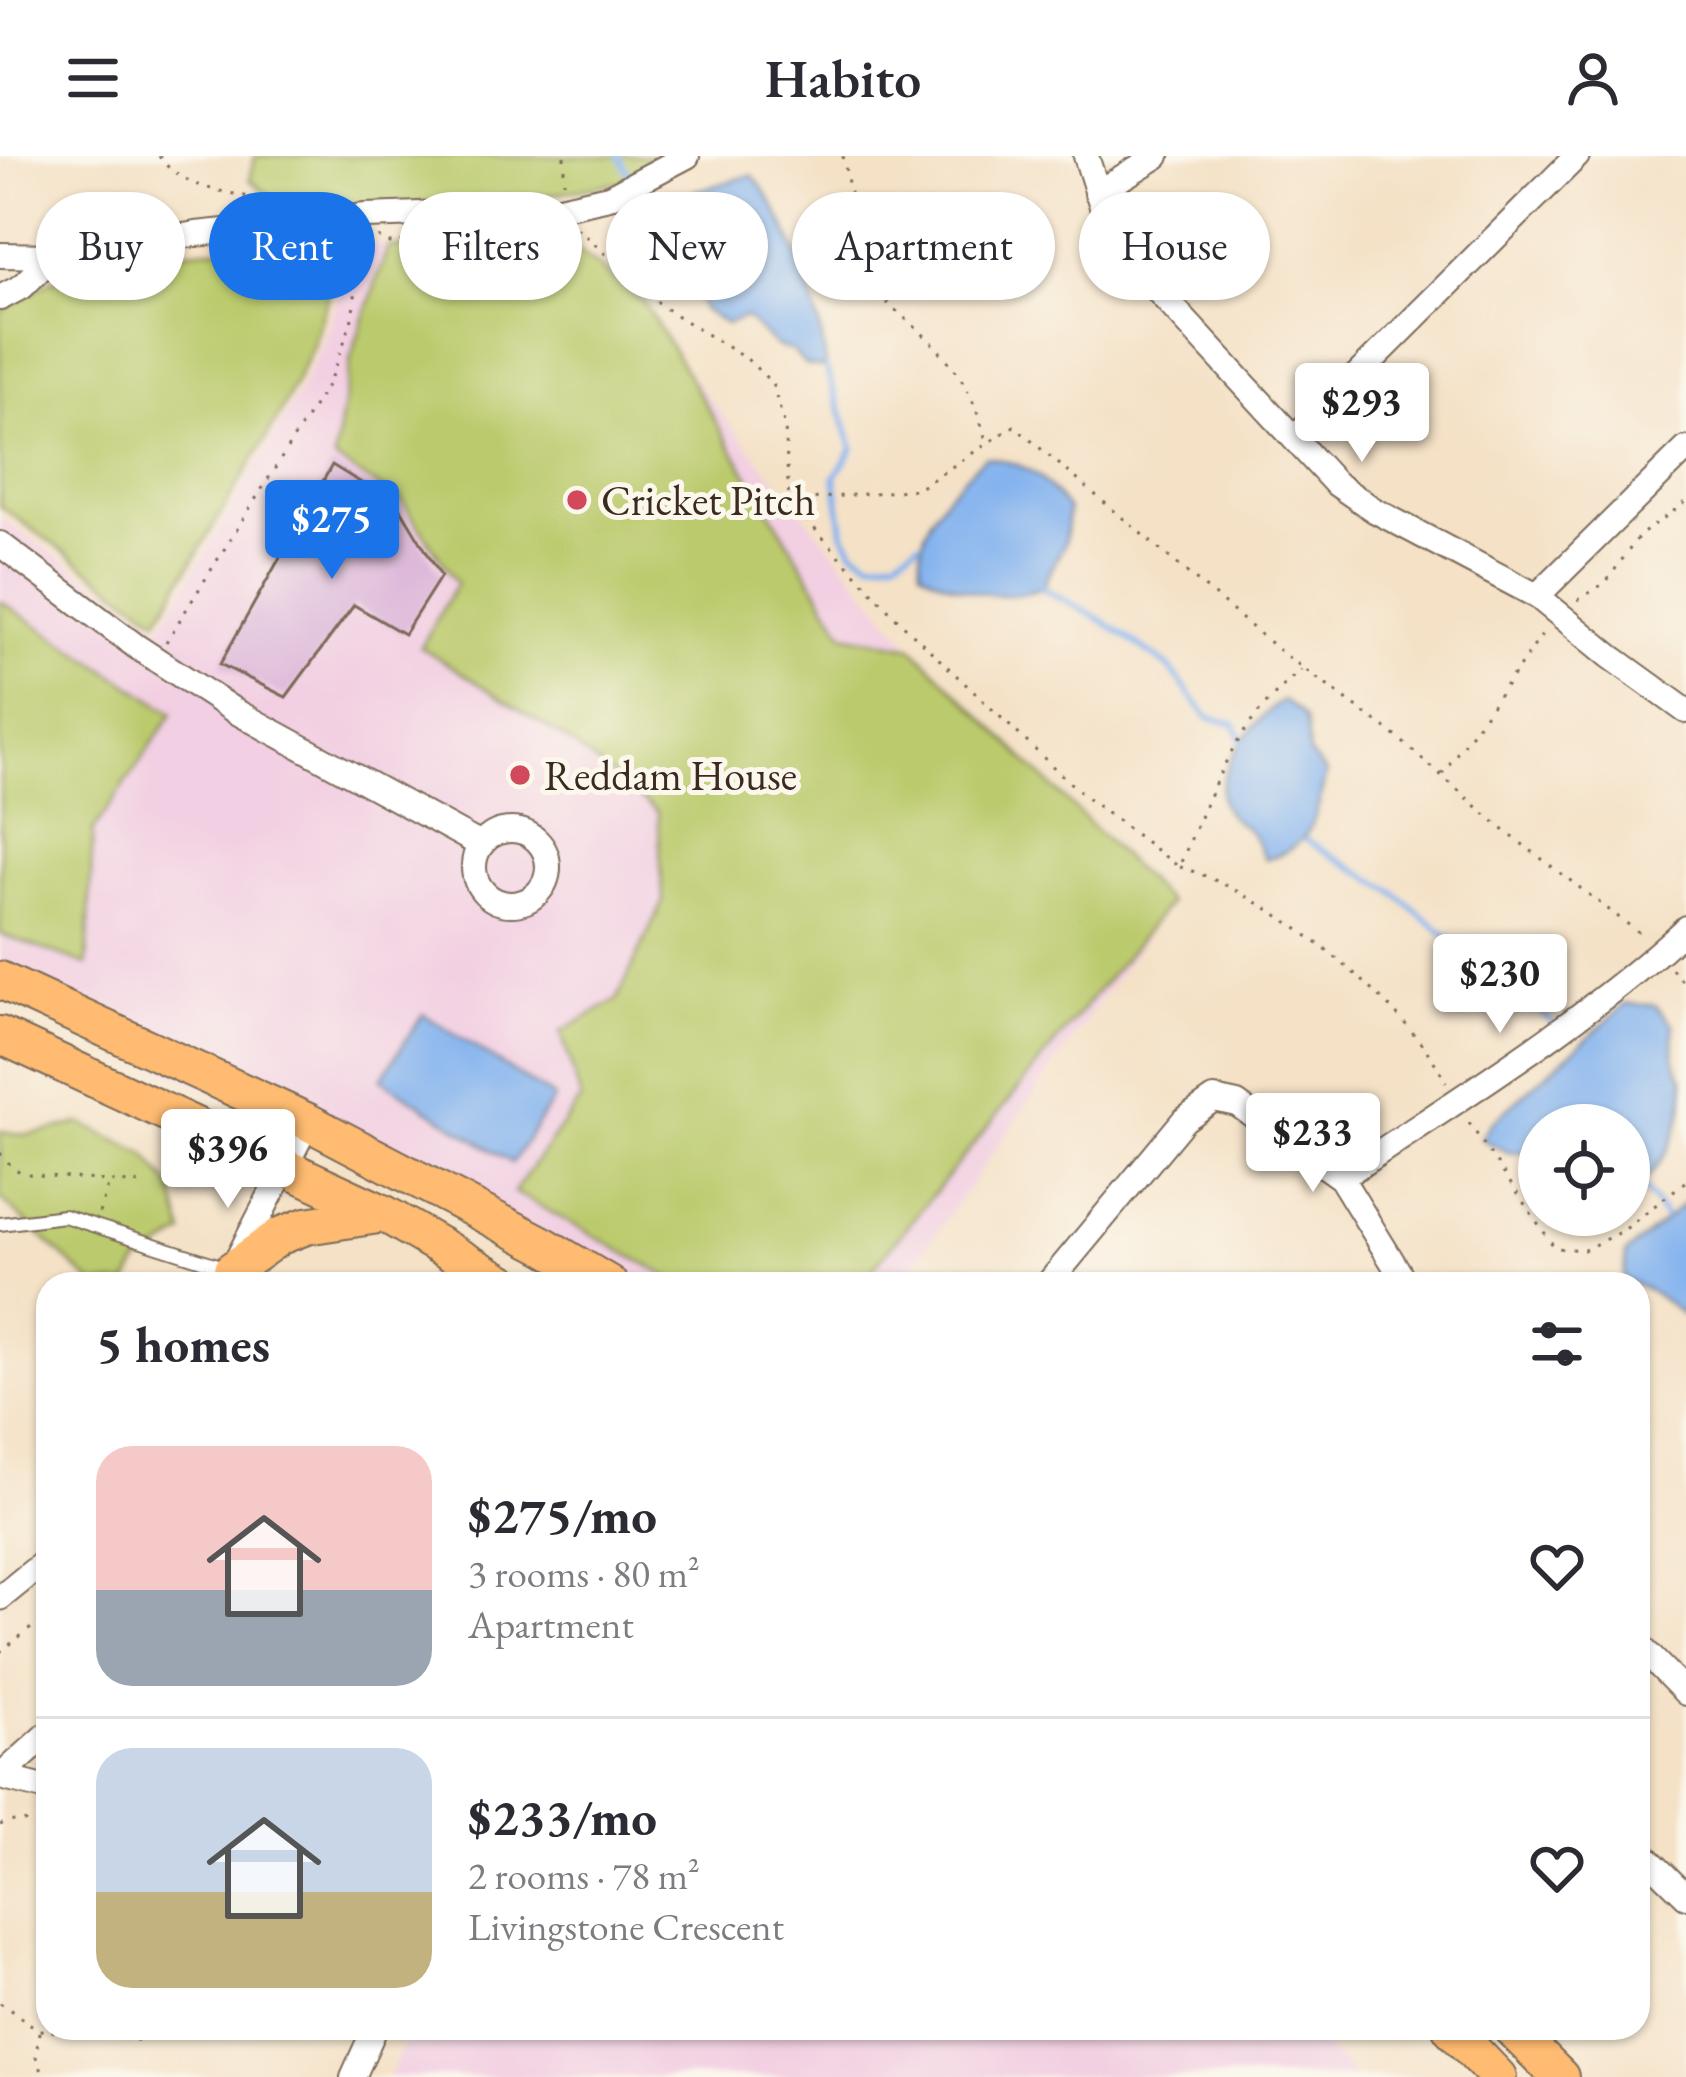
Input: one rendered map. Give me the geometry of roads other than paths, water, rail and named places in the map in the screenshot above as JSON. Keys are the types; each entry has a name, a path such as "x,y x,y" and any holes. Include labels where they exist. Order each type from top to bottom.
{"main road":[{"path":"0,980 308,1122 588,1272"},
{"path":"0,1035 385,1214 484,1272"},
{"path":"234,1272 280,1236 306,1226 385,1214"},
{"path":"1463,2040 1498,2077"},
{"path":"1523,2040 1560,2077"}],"street":[{"path":"185,238 366,216 566,207 609,196 687,156"},
{"path":"1086,156 1096,192"},
{"path":"1100,192 1157,156"},
{"path":"1294,438 1577,156"},
{"path":"0,256 36,256"},
{"path":"0,298 36,276"},
{"path":"1166,300 1335,483 1373,510 1538,596 1686,711"},
{"path":"1538,596 1686,449"},
{"path":"0,544 235,711 481,845"},
{"path":"1341,1178 1510,1065 1686,928"},
{"path":"1058,1272 1184,1120 1214,1099 1237,1104 1341,1178 1399,1272"},
{"path":"231,1272 308,1122"},
{"path":"0,1598 36,1569"},
{"path":"1650,1656 1686,1694"},
{"path":"0,1777 36,1745"},
{"path":"0,1777 36,1786"},
{"path":"1650,1861 1686,1896"},
{"path":"353,2077 370,2040"}],"lane":[{"path":"0,1224 64,1216 215,1272"}],"water":[{"path":"752,175 765,192 694,192"},
{"path":"768,196 792,243 792,300 812,300 826,368 805,365 745,317 726,324 703,310 700,300 768,300"},
{"path":"985,457 1033,473 1068,510 1065,542 1042,588 1011,595 980,593 921,570 930,520"},
{"path":"1283,701 1303,717 1309,754 1326,773 1315,816 1303,838 1265,859 1251,833 1223,806 1221,793 1238,747"},
{"path":"1626,1004 1655,1005 1673,1024 1684,1098 1670,1145 1650,1173 1650,1104 1518,1104 1518,1153 1481,1139 1491,1123"},
{"path":"423,1014 554,1098 512,1163 381,1079"},
{"path":"1686,1202 1686,1316 1650,1292 1650,1272 1625,1272 1626,1253"}],"waterway":[{"path":"619,156 631,178"},
{"path":"826,368 853,448 835,477 843,532 853,550 871,561 896,558 919,543"},
{"path":"1042,588 1103,621 1168,666 1208,717 1235,724 1243,744"},
{"path":"1306,840 1391,890 1557,1026"},
{"path":"1650,1197 1665,1216"}],"place":[{"name":"Cricket Pitch","path":"577,500"},
{"name":"Reddam House","path":"520,775"}]}
